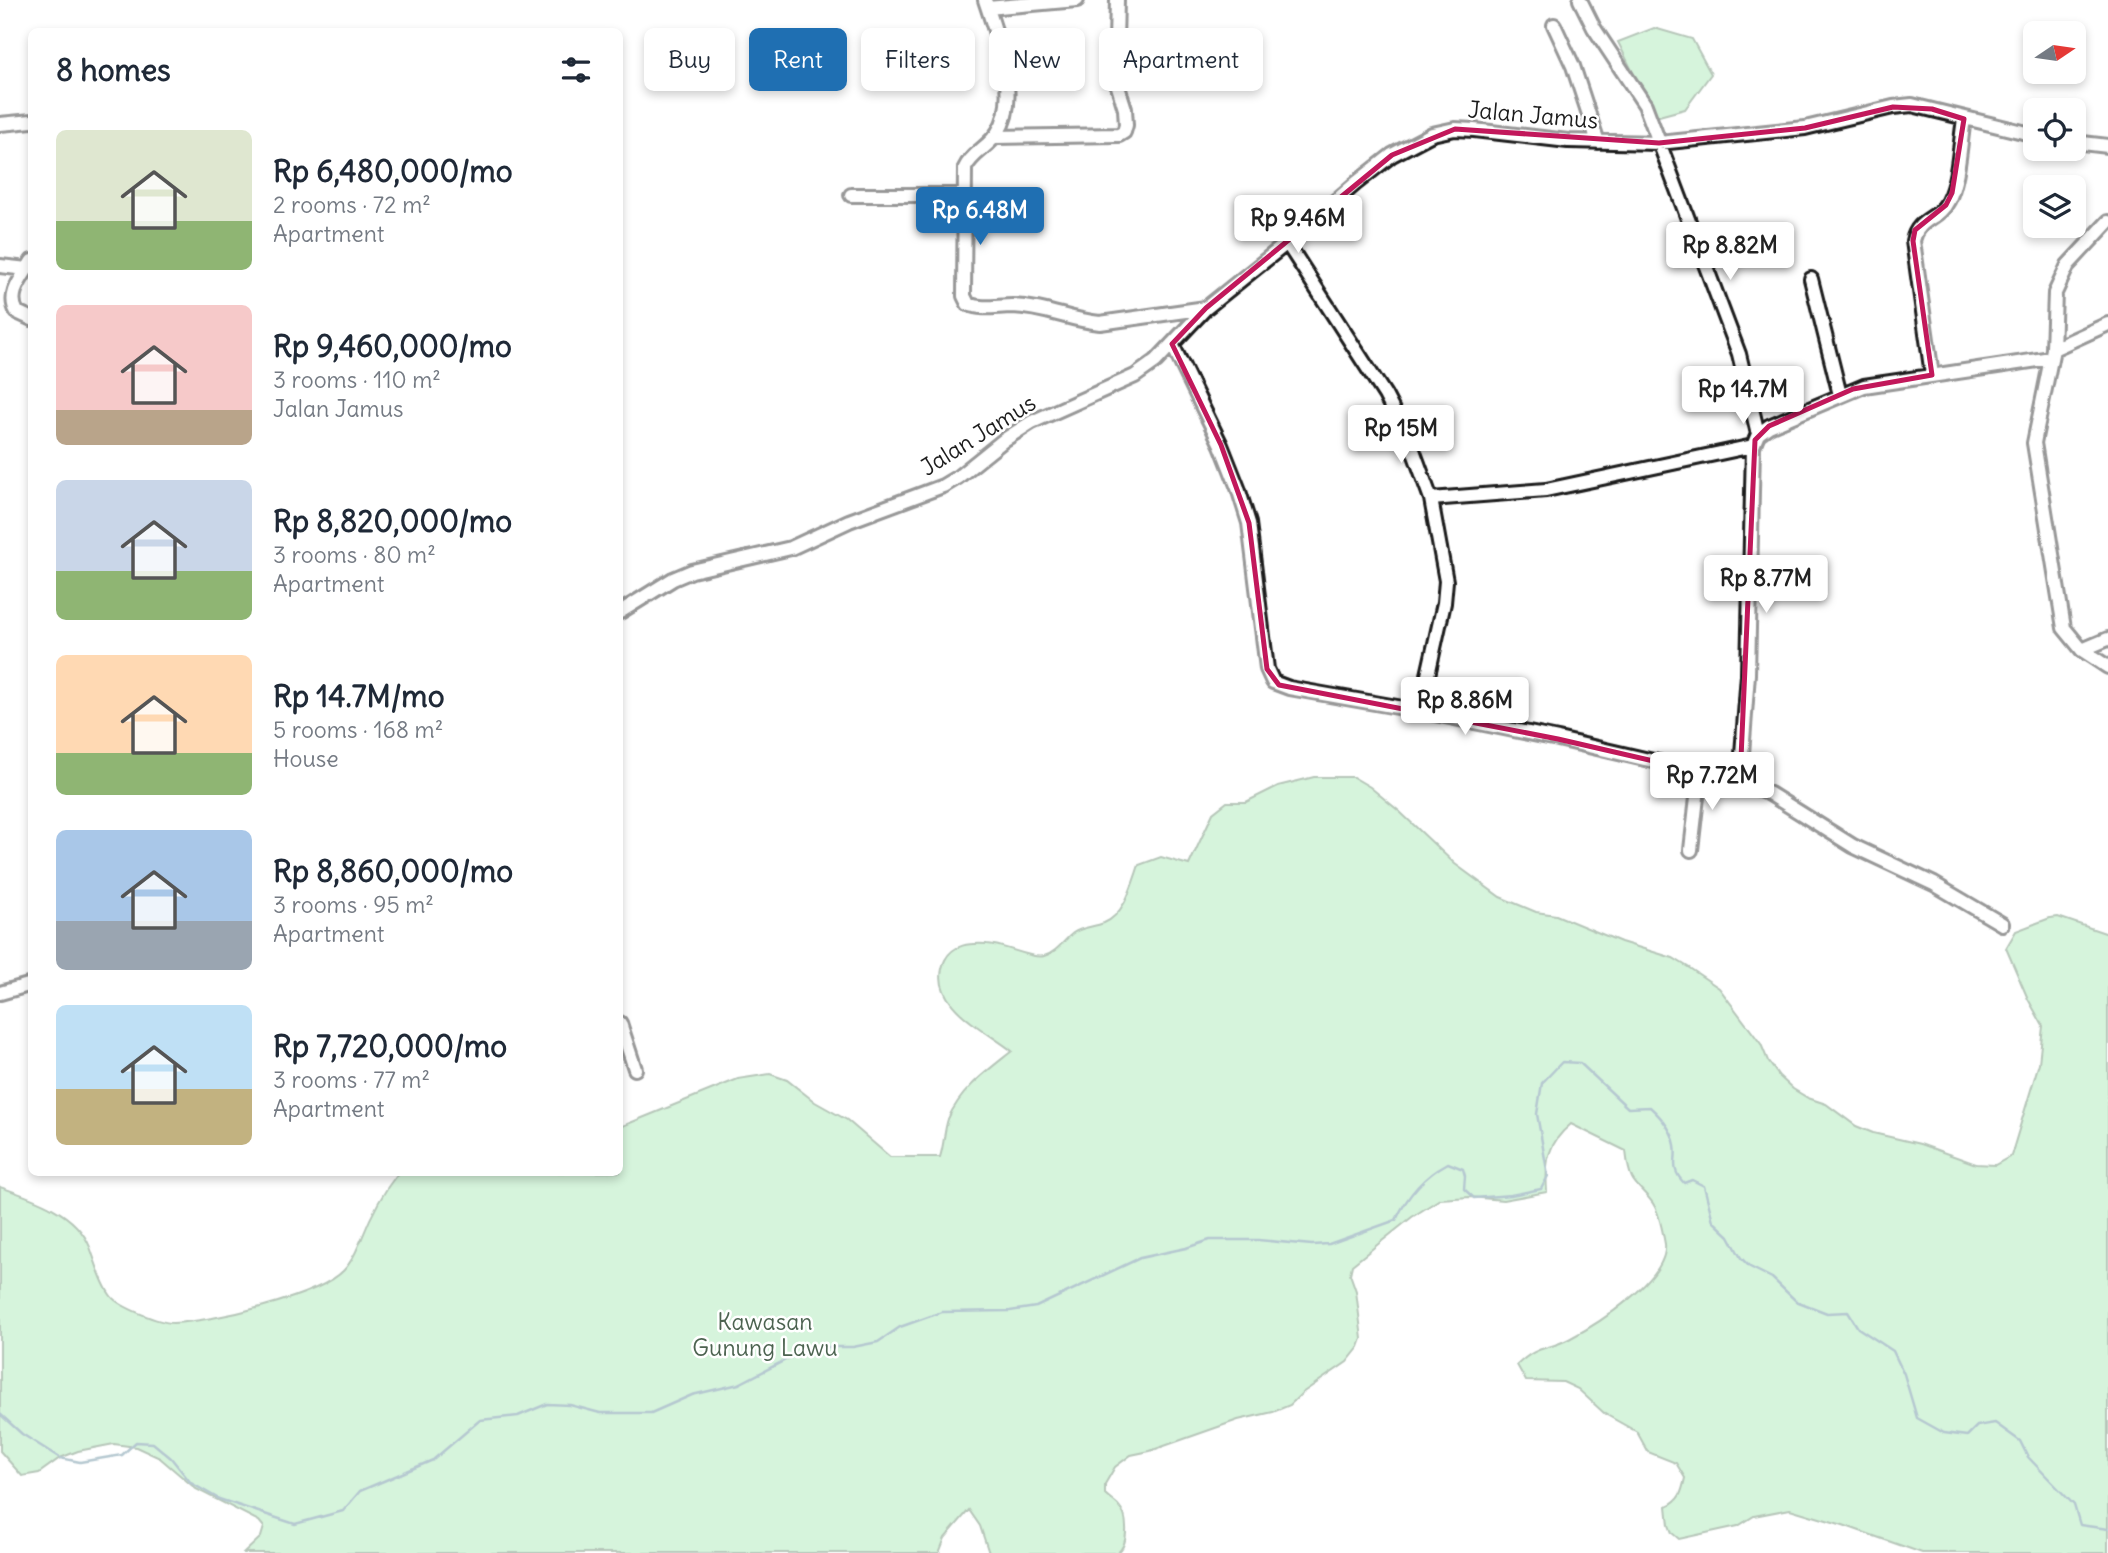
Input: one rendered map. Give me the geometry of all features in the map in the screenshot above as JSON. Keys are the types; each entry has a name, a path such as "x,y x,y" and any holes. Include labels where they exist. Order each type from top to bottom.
{"street":[{"path":"1077,0 986,4 1008,86 1003,119 994,138 965,168 964,296 968,304 977,307 1032,307 1086,322 1100,323 1206,307"},
{"path":"994,138 1119,135 1124,132 1125,109 1112,67 1116,43 1117,0"},
{"path":"1580,0 1594,28 1645,105 1739,354 1755,440 1748,674 1740,781"},
{"path":"1554,25 1573,66 1598,142"},
{"name":"Jalan Jamus","path":"623,610 673,579 692,571 791,548 849,521 943,486 1032,422 1135,376 1156,361 1206,307 1392,155 1432,134 1474,130 1598,142 1660,143 1805,128 1892,107 1912,106 2023,132"},
{"path":"1931,375 1913,241 1915,230 1947,205 1952,193 1964,119"},
{"path":"0,124 28,121"},
{"path":"2086,143 2108,146"},
{"path":"851,195 964,195"},
{"path":"2108,222 2068,265 2055,293 2052,353 2035,431 2034,451 2062,621 2069,636 2082,650 2108,667"},
{"path":"1287,243 1385,395 1412,447 1430,499 1446,581 1444,603 1420,711"},
{"path":"0,266 28,265"},
{"path":"28,267 14,291 12,303 17,312 28,317"},
{"path":"1811,279 1840,395"},
{"path":"1430,499 1546,490 1755,440 1769,426 1864,386 2052,353 2108,324"},
{"path":"1172,344 1238,488 1249,523 1267,669 1273,682 1289,688 1558,739 1740,781 1770,794 1853,846 1934,884 2002,923"},
{"path":"2082,650 2108,639"},
{"path":"1691,850 1700,771"},
{"path":"0,993 28,985"},
{"path":"623,1032 635,1069"}],"highlighted area":[{"path":"1893,107 1932,109 1964,119 1952,193 1946,205 1915,230 1913,241 1932,375 1853,389 1769,426 1755,440 1740,781 1558,739 1279,685 1267,669 1249,523 1221,445 1172,344 1206,308 1392,155 1455,129 1659,143 1805,128"}],"green space":[{"path":"1654,28 1692,39 1711,74 1685,109 1655,117 1618,42"},
{"name":"Kawasan Gunung Lawu","path":"1314,777 1353,777 1370,787 1455,864 1500,897 1536,912 1556,915 1621,942 1673,958 1719,988 1761,1044 1768,1061 1793,1089 1826,1104 1856,1126 1873,1133 1920,1144 1976,1164 1995,1165 2011,1156 2039,1063 2043,1026 2006,948 2016,931 2050,918 2058,917 2108,934 2108,1553 1922,1553 1790,1509 1754,1516 1738,1526 1679,1539 1672,1533 1669,1525 1667,1506 1680,1495 1685,1478 1676,1463 1648,1452 1637,1432 1605,1414 1578,1389 1563,1382 1526,1381 1517,1365 1531,1354 1569,1339 1612,1312 1644,1286 1663,1258 1665,1244 1658,1215 1653,1203 1632,1178 1626,1151 1571,1124 1557,1139 1549,1154 1547,1192 1503,1200 1470,1197 1440,1199 1412,1217 1352,1265 1350,1274 1356,1291 1362,1339 1359,1347 1347,1362 1302,1393 1290,1405 1131,1455 1115,1467 1105,1484 1105,1494 1122,1510 1126,1523 1124,1544 1117,1553 989,1553 980,1526 969,1510 945,1538 939,1553 244,1553 261,1537 264,1527 259,1521 196,1489 160,1458 136,1447 114,1444 78,1451 60,1458 39,1473 22,1476 0,1451 0,1187 52,1208 75,1224 90,1247 104,1285 115,1300 140,1314 173,1323 212,1318 263,1306 312,1290 331,1280 350,1263 369,1221 396,1176 623,1176 623,1126 738,1079 770,1074 787,1080 815,1102 847,1120 890,1157 940,1157 953,1108 976,1081 1012,1051 961,1014 951,1002 943,989 941,975 948,955 968,944 993,945 1039,957 1048,954 1080,929 1111,919 1127,898 1139,865 1161,857 1189,865 1213,813 1227,802 1246,802 1278,786"}],"waterway":[{"path":"0,1414 22,1434 60,1458 80,1462 122,1455 136,1442 153,1443 171,1458 191,1483 219,1499 295,1524 343,1511 360,1491 433,1460 480,1420 518,1416 547,1404 570,1405 600,1413 651,1413 692,1395 739,1384 803,1351 878,1342 900,1327 942,1312 1010,1311 1036,1307 1140,1258 1210,1240 1329,1244 1396,1220 1417,1187 1448,1163 1463,1169 1464,1189 1474,1198 1541,1189 1548,1176 1537,1114 1542,1083 1562,1062 1580,1063 1628,1108 1650,1107 1654,1111 1666,1124 1674,1139 1675,1168 1679,1177 1684,1183 1692,1180 1704,1186 1713,1221 1729,1236 1741,1258 1750,1267 1772,1278 1796,1301 1827,1313 1848,1312 1858,1328 1893,1351 1904,1374 1917,1418 1944,1433 1967,1436 1977,1426 1995,1423 2020,1441 2028,1457 2074,1505 2080,1525 2108,1529"}]}
